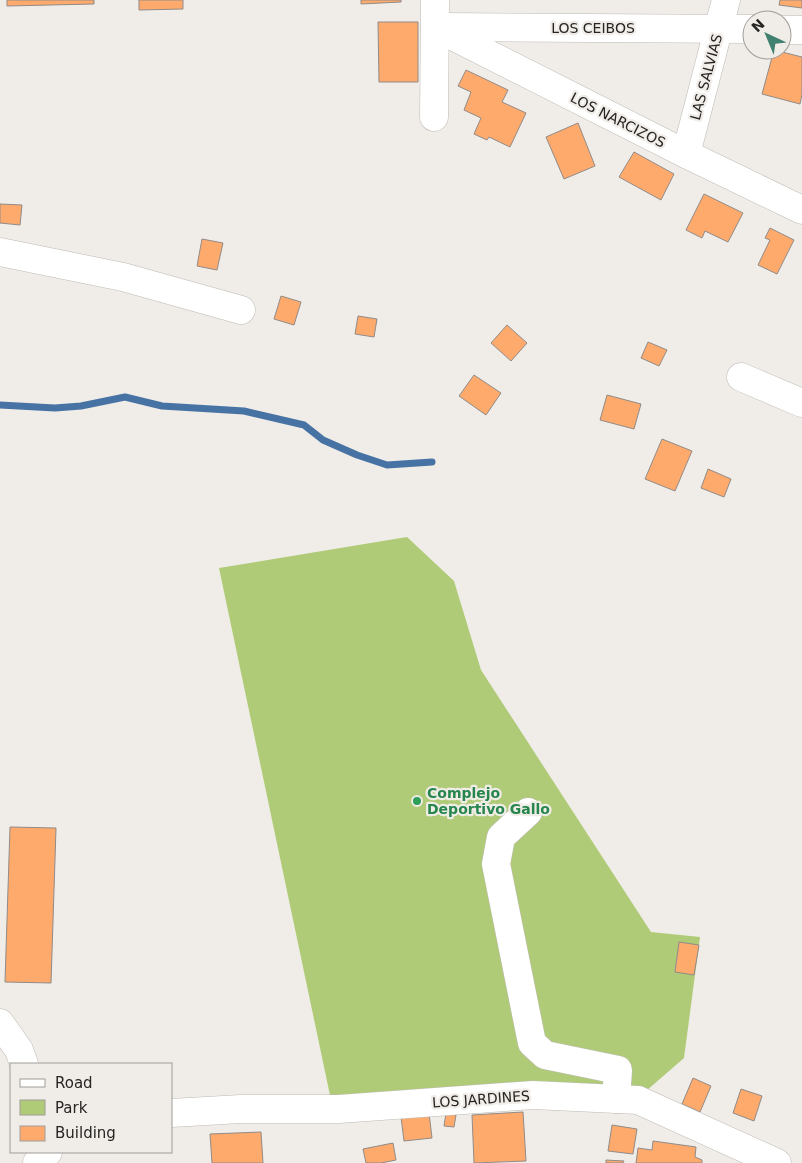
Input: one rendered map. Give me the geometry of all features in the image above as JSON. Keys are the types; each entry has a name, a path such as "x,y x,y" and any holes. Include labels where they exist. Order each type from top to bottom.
{"street":[{"name":"LAS SALVIAS","path":"686,154 726,0"},
{"name":"LOS CEIBOS","path":"435,13 742,29"},
{"path":"434,117 435,13"},
{"name":"LOS NARCIZOS","path":"435,13 686,154 802,210"},
{"path":"0,252 123,276 242,310"},
{"path":"741,377 802,403"},
{"path":"528,812 501,837 496,864 532,1043 545,1055 618,1070 616,1099"},
{"path":"0,1023 19,1050 24,1063"},
{"name":"LOS JARDINES","path":"172,1113 241,1109 338,1109 533,1095 638,1100 777,1163"},
{"path":"37,1163 47,1153"}],"green space":[{"name":"Complejo Deportivo Gallo","path":"407,537 454,581 481,670 651,932 700,937 684,1058 646,1091 331,1100 219,568"}],"building":[{"path":"7,0 94,0 94,4 7,6"},
{"path":"139,0 183,0 183,9 139,10"},
{"path":"361,0 401,0 401,2 361,4"},
{"path":"780,0 802,0 802,8 779,5"},
{"path":"378,22 418,22 418,82 379,82"},
{"path":"792,54 802,57 802,94 800,104 762,94 771,60 792,60"},
{"path":"466,70 508,90 502,102 526,113 510,147 489,137 487,140 474,134 481,118 464,110 471,92 458,86"},
{"path":"578,123 595,166 564,179 546,137"},
{"path":"634,152 674,174 661,200 619,177"},
{"path":"704,194 743,213 728,242 705,231 702,238 686,230"},
{"path":"0,204 22,205 20,225 0,223"},
{"path":"770,228 794,240 777,274 758,265 770,240 765,238"},
{"path":"202,239 223,243 217,270 197,266"},
{"path":"281,296 301,302 294,325 274,319"},
{"path":"358,316 377,319 374,337 355,334"},
{"path":"507,325 527,343 511,361 491,343"},
{"path":"648,342 667,350 659,366 641,358"},
{"path":"474,375 501,393 486,415 459,396"},
{"path":"607,395 641,404 634,429 600,420"},
{"path":"662,439 692,451 675,491 645,479"},
{"path":"708,469 731,479 724,497 701,488"},
{"path":"10,827 56,828 51,983 5,982"},
{"path":"679,942 699,945 694,975 675,972"},
{"path":"693,1078 711,1086 700,1112 682,1104"},
{"path":"741,1089 762,1096 754,1121 733,1113"},
{"path":"523,1112 526,1161 474,1163 472,1115"},
{"path":"429,1113 432,1138 404,1141 401,1117"},
{"path":"446,1113 456,1115 454,1127 444,1126"},
{"path":"612,1125 637,1129 633,1154 608,1151"},
{"path":"261,1132 263,1163 212,1163 210,1134"},
{"path":"653,1141 696,1147 695,1157 702,1160 702,1163 636,1163 638,1148 652,1150"},
{"path":"393,1143 396,1160 366,1163 363,1149"},
{"path":"606,1160 624,1161 623,1163 606,1163"}],"waterway":[{"path":"0,405 55,408 81,406 125,397 162,406 244,411 304,425 323,440 357,455 387,465 432,462"}],"place":[{"name":"Complejo Deportivo Gallo","path":"417,801"}]}
